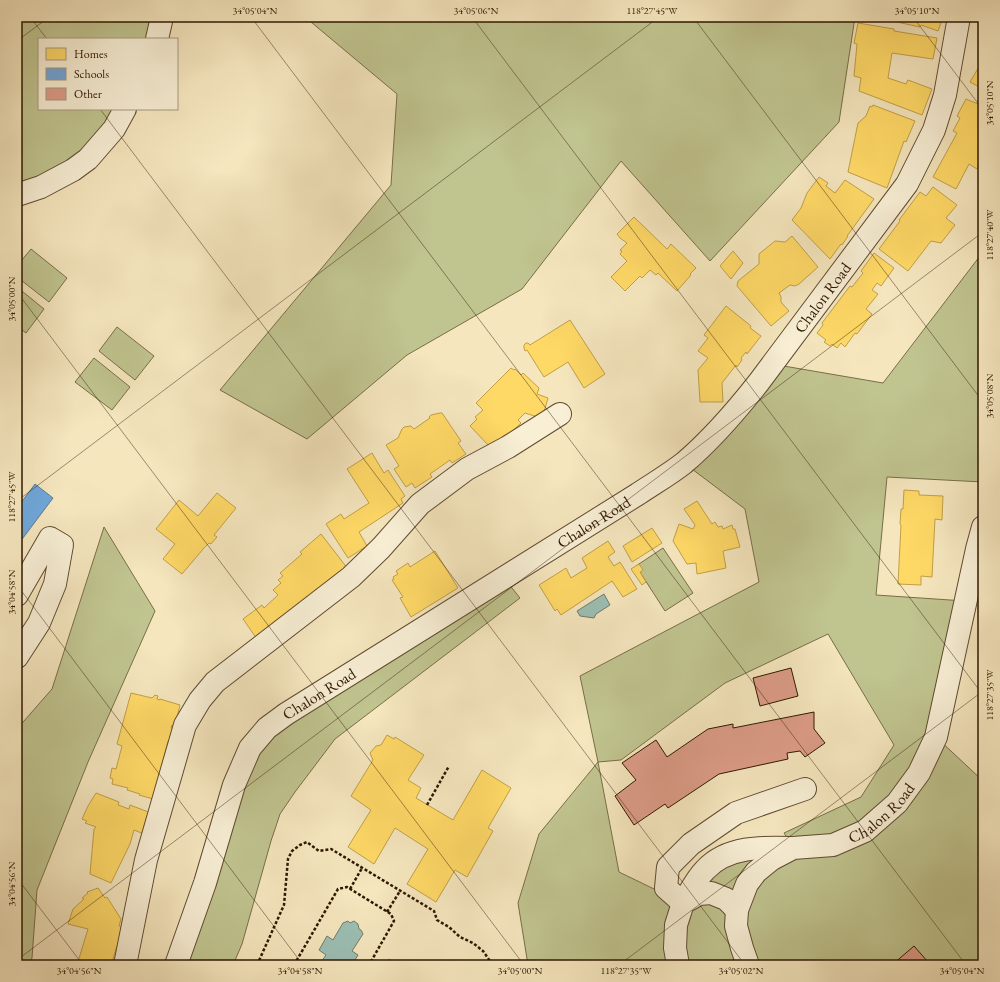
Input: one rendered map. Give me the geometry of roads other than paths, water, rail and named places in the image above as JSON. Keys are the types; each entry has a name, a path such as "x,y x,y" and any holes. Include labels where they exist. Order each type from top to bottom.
{"street":[{"path":"157,38 162,17"},
{"name":"Chalon Road","path":"176,965 205,883 234,785 250,748 267,728 286,714 638,494 684,463 740,407 907,184 934,130 945,95 959,17"},
{"path":"17,195 41,187 73,170 88,159 114,129 124,110"},
{"path":"125,965 146,860 184,725 200,700 215,682 351,577 381,548 420,504 467,469 508,447 560,414"},
{"name":"Chalon Road","path":"736,910 747,884 756,872 772,859 793,848 833,845 865,831 897,804 919,773 936,738 975,556 983,527"},
{"path":"17,657 39,623 47,605 55,584 62,545 50,538 19,592 47,605"},
{"path":"683,904 666,888 668,867 691,844 736,813 805,789"},
{"path":"678,965 674,948 676,925 683,904 705,870 719,859 735,852 751,849 793,848"},
{"path":"683,904 699,894 711,893 726,899 736,910 736,926 748,965"}],"water":[{"path":"604,594 610,605 596,614 594,618 580,616 577,611"},
{"path":"348,921 350,923 354,921 358,924 359,929 363,934 352,951 358,955 352,965 319,965 326,955 319,950 327,936 333,940 343,923"}]}
